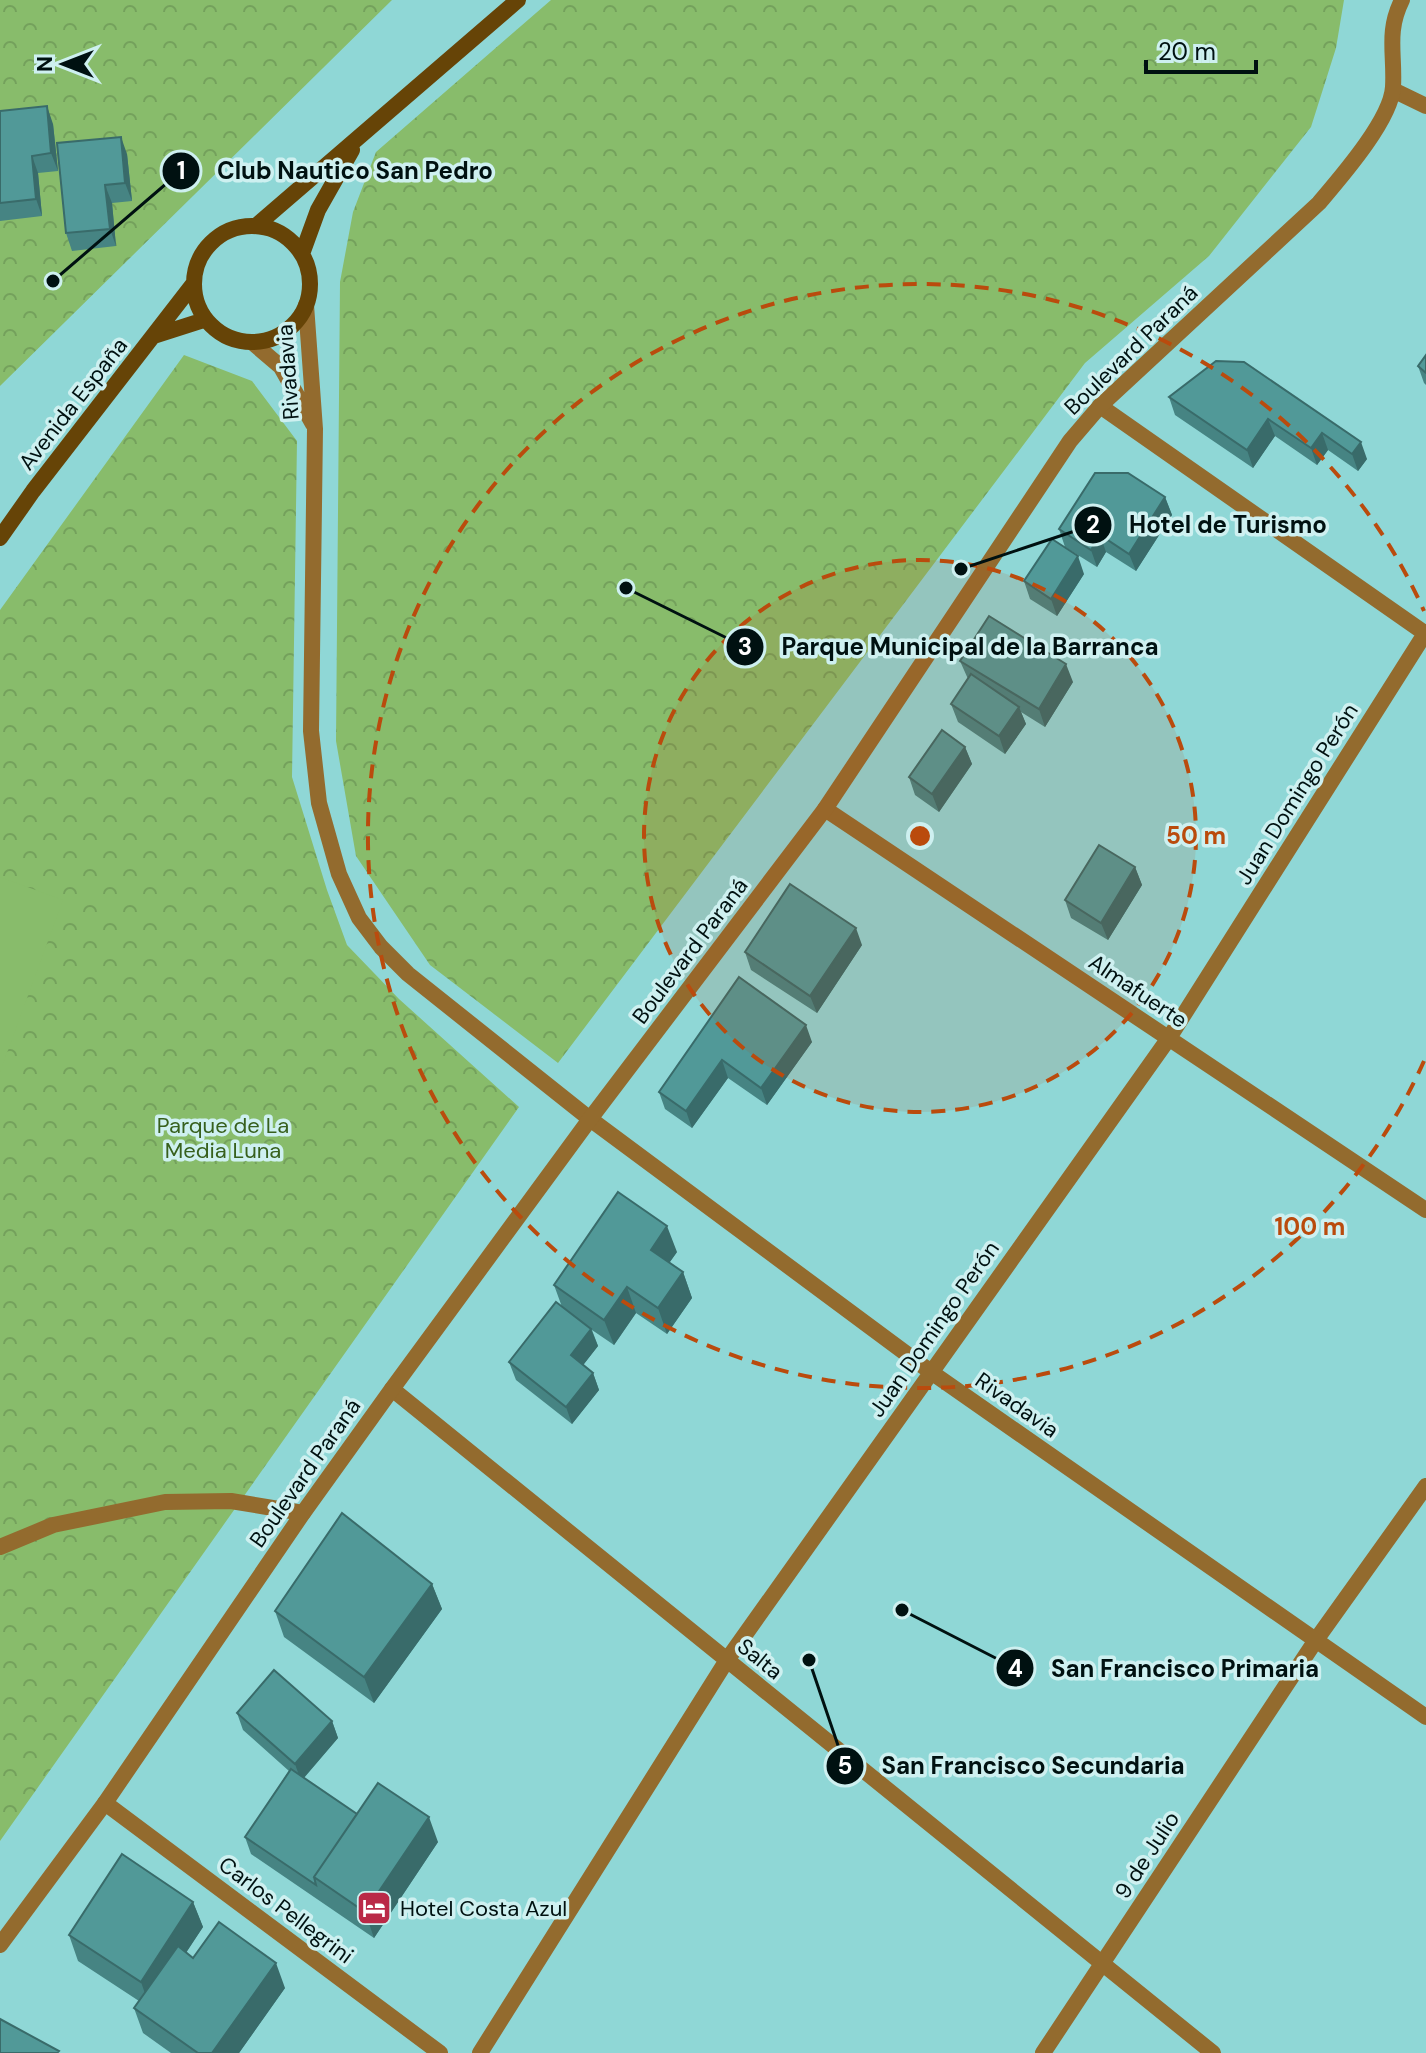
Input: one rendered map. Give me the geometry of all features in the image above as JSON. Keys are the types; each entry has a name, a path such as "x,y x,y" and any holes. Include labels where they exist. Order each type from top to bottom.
{"main road":[{"name":"Avenida España","path":"0,538 194,283 197,264 206,248 229,232 257,225 518,0"},
{"name":"Avenida España","path":"302,254 318,210 356,141"},
{"path":"194,283 204,320 219,332 253,343 270,340 285,332 298,320 306,305 310,288 308,271 302,254 290,240 274,230 257,225"},
{"name":"Avenida España","path":"154,336 204,320"}],"street":[{"name":"Boulevard Paraná","path":"0,1945 105,1803 303,1513 392,1389 590,1119 825,809 1070,441 1100,406 1319,203 1349,167 1377,128 1393,90 1390,44 1402,0"},
{"path":"1393,90 1426,106"},
{"name":"Rivadavia","path":"306,305 315,429 311,731 319,803 339,874 359,918 381,947 408,974 590,1119 931,1372 1426,1717"},
{"name":"Rivadavia","path":"253,343 281,367 315,429"},
{"path":"1100,406 1426,633"},
{"name":"Juan Domingo Perón","path":"480,2053 727,1660 1169,1038 1426,633"},
{"name":"Almafuerte","path":"825,809 1426,1210"},
{"name":"Salta","path":"392,1389 1213,2053"},
{"name":"9 de Julio","path":"1043,2053 1316,1640 1426,1486"},
{"path":"0,1547 53,1525 165,1502 231,1501 303,1513"},
{"name":"Carlos Pellegrini","path":"105,1803 440,2053"}],"green space":[{"path":"0,0 392,0 0,386"},
{"path":"551,0 1344,0 1336,48 1311,127 1209,256 1085,363 558,1063 430,965 356,856 336,741 340,282 353,212 376,152"},
{"name":"Parque de La Media Luna","path":"184,355 252,381 297,441 292,777 347,945 399,999 519,1107 0,1841 0,610"},
{"path":"0,877 63,900 0,1072"}],"building":[{"path":"47,106 51,153 32,156 36,199 0,203 0,111"},
{"path":"121,137 125,183 105,185 110,229 66,233 57,143"},
{"path":"1426,355 1426,373 1418,366"},
{"path":"1216,361 1244,362 1361,442 1352,454 1322,433 1311,448 1268,419 1247,450 1169,397"},
{"path":"1095,473 1128,473 1165,497 1129,554 1100,535 1091,550 1059,529"},
{"path":"1052,539 1078,556 1051,599 1024,581"},
{"path":"989,616 1066,664 1039,709 960,661"},
{"path":"971,674 1019,707 999,736 951,704"},
{"path":"942,730 965,747 932,794 909,777"},
{"path":"1099,845 1135,867 1101,923 1065,900"},
{"path":"790,884 856,928 810,996 745,952"},
{"path":"739,977 806,1025 761,1088 722,1060 686,1111 659,1092"},
{"path":"618,1192 667,1226 651,1250 683,1272 658,1308 627,1287 604,1320 554,1285"},
{"path":"556,1302 591,1329 571,1355 593,1373 566,1407 509,1362"},
{"path":"342,1513 432,1584 364,1677 275,1611"},
{"path":"274,1670 332,1721 295,1764 237,1713"},
{"path":"291,1769 357,1814 314,1877 316,1885 245,1837"},
{"path":"378,1783 429,1817 365,1912 314,1877"},
{"path":"122,1854 193,1902 141,1982 69,1935"},
{"path":"219,1922 276,1963 212,2053 198,2053 134,2008 178,1946 193,1958"},
{"path":"0,2019 59,2051 0,2053"}],"place":[{"name":"Club Nautico San Pedro","path":"53,281"},
{"name":"Hotel de Turismo","path":"961,569"},
{"name":"Parque Municipal de la Barranca","path":"626,588"},
{"name":"San Francisco Primaria","path":"902,1610"},
{"name":"San Francisco Secundaria","path":"809,1660"},
{"name":"Hotel Costa Azul","path":"374,1908"}]}
